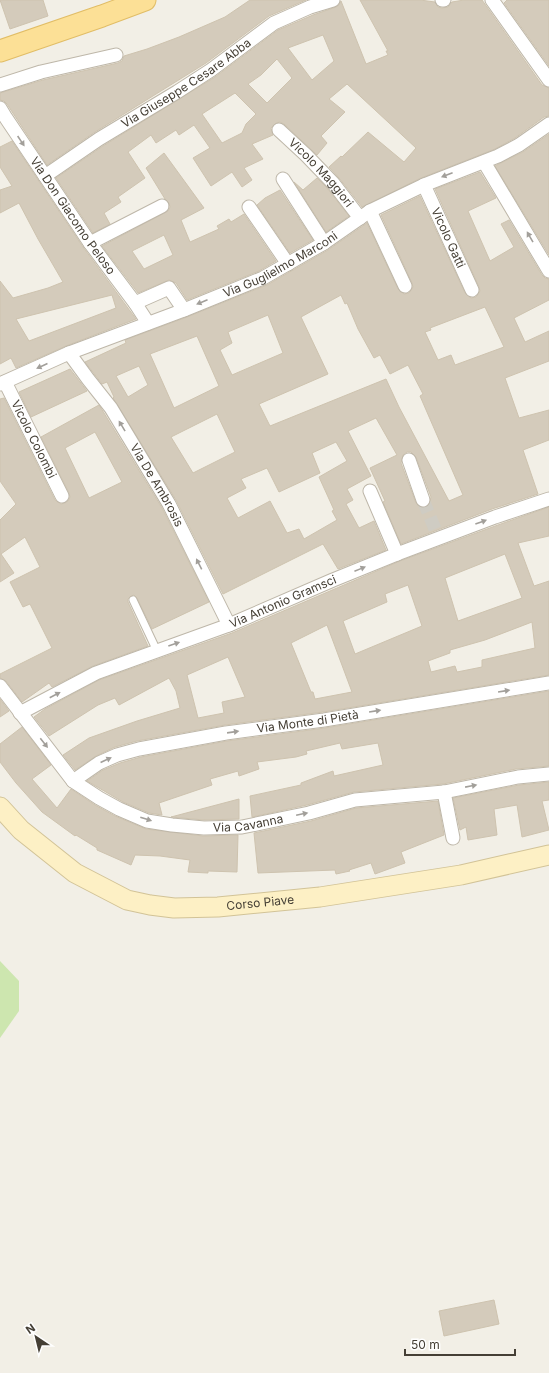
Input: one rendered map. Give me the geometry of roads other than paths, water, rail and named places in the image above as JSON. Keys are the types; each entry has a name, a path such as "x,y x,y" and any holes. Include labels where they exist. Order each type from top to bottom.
{"main road":[{"path":"0,49 102,16 145,0"},
{"name":"Corso Piave","path":"0,807 21,830 75,873 127,900 174,908 218,907 320,897 461,875 549,856"}],"street":[{"name":"Via Giuseppe Cesare Abba","path":"45,176 99,139 211,70 274,23 332,0"},
{"path":"497,2 549,80"},
{"path":"0,85 41,72 116,55"},
{"name":"Via Don Giacomo Peloso","path":"0,108 90,243 135,303 148,323"},
{"name":"Via Guglielmo Marconi","path":"2,383 69,353 184,310 263,278 324,243 365,215 424,185 498,156 549,124"},
{"name":"Vicolo Maggiori","path":"279,130 365,215 405,286"},
{"path":"484,162 549,271"},
{"path":"283,179 324,243"},
{"name":"Vicolo Gatti","path":"424,185 472,290"},
{"path":"90,243 162,206"},
{"path":"249,207 288,264"},
{"path":"135,303 169,288 184,310"},
{"name":"Via De Ambrosis","path":"69,353 88,380 111,408 165,498 230,625"},
{"name":"Vicolo Colombi","path":"2,383 62,496"},
{"path":"409,460 424,500"},
{"path":"370,491 396,554"},
{"name":"Via Antonio Gramsci","path":"20,713 96,673 230,625 396,554 436,534 495,517 549,499"},
{"name":"Via Monte di Pietà","path":"73,781 99,763 117,755 139,749 226,733 324,720 549,684"},
{"name":"Via Cavanna","path":"0,686 73,781 119,809 147,821 204,828 242,827 309,813 355,800 444,792 518,777 549,774"},
{"path":"444,792 454,838"}],"lane":[{"path":"133,600 157,651"}],"tunnel":[{"path":"423,500 435,529"}]}
